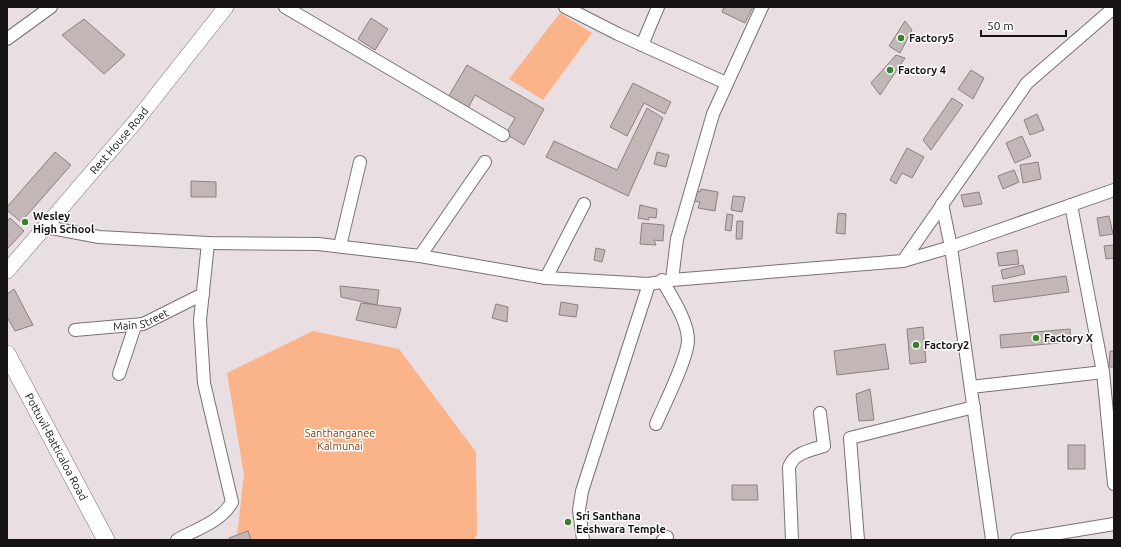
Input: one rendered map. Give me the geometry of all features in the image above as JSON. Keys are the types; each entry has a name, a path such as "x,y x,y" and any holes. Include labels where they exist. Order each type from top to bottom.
{"highway":[{"name":"Pottuvil-Batticaloa Road","path":"7,354 106,540"}],"main road":[{"name":"Rest House Road","path":"7,271 136,121 226,7"}],"street":[{"path":"7,39 51,7"},
{"path":"285,7 503,134"},
{"path":"565,7 642,45 726,83"},
{"path":"642,45 658,7"},
{"path":"656,424 683,360 688,339 680,312 667,280 677,239 713,114 762,7"},
{"path":"904,261 1027,83 1109,12 1114,10"},
{"path":"340,246 360,162"},
{"path":"420,256 486,162"},
{"path":"46,227 99,237 208,243 318,244 340,246 420,256 546,278 649,284 667,280 904,261 951,247 1114,190"},
{"path":"546,278 584,204"},
{"path":"942,204 951,247 992,540"},
{"path":"1071,205 1102,372 1114,484"},
{"path":"177,540 220,517 228,510 232,502 204,383 200,320 208,243"},
{"path":"584,540 579,510 582,491 649,284"},
{"name":"Main Street","path":"75,330 135,326 203,294"},
{"path":"119,374 135,326"},
{"path":"971,387 1102,372"},
{"path":"858,540 850,438 974,407"},
{"path":"792,540 789,467 791,460 802,453 824,446 820,413"},
{"path":"1017,540 1114,524"}],"green space":[{"path":"560,13 592,33 543,100 509,79"},
{"name":"Santhanganee Kalmunai","path":"313,331 399,349 476,452 477,534 474,540 239,540 237,536 244,475 227,373"}],"building":[{"path":"724,7 753,7 745,23 722,12"},
{"path":"371,18 388,29 375,50 358,39"},
{"path":"84,19 125,55 104,74 62,35"},
{"name":"Factory5","path":"905,21 912,30 900,53 889,46"},
{"name":"Factory 4","path":"896,55 905,58 880,95 871,83"},
{"path":"467,65 544,109 524,145 506,134 515,118 475,95 467,110 447,99"},
{"path":"971,70 984,78 973,99 958,89"},
{"path":"633,83 671,102 665,114 644,103 627,136 610,127"},
{"path":"952,98 963,105 931,150 923,140"},
{"path":"647,108 663,118 628,196 546,157 554,141 617,170"},
{"path":"1037,114 1044,130 1030,135 1024,120"},
{"path":"1022,136 1031,156 1015,163 1006,143"},
{"path":"907,148 924,157 912,178 902,173 896,184 890,180"},
{"path":"55,152 71,165 21,222 7,210 7,207"},
{"path":"657,152 669,155 666,167 654,164"},
{"path":"1038,162 1041,179 1023,183 1020,165"},
{"path":"1014,170 1019,182 1003,189 998,176"},
{"path":"191,181 216,182 216,197 191,197"},
{"path":"701,189 718,192 715,211 698,208 700,202 692,201 694,190 700,192"},
{"path":"979,192 982,204 964,207 961,195"},
{"path":"733,196 745,197 742,212 731,210"},
{"path":"640,205 657,209 656,218 649,217 649,220 638,218"},
{"path":"838,213 846,214 845,234 836,233"},
{"path":"727,214 733,215 731,231 725,230"},
{"path":"1109,216 1113,234 1100,236 1097,218"},
{"path":"10,218 24,231 7,249 7,222"},
{"path":"737,221 743,221 742,239 736,239"},
{"path":"642,223 664,225 663,241 654,240 656,245 640,244"},
{"path":"1114,245 1114,258 1106,259 1104,246"},
{"path":"596,248 605,250 602,262 594,260"},
{"path":"1017,250 1019,264 999,266 997,253"},
{"path":"1023,265 1025,274 1003,279 1001,270"},
{"path":"1066,276 1069,292 994,302 992,286"},
{"path":"340,286 379,290 377,305 341,297"},
{"path":"14,289 33,325 15,331 7,317 7,294"},
{"path":"561,302 578,305 576,317 559,315"},
{"path":"361,303 401,308 396,328 356,320"},
{"path":"496,304 508,307 507,322 492,318"},
{"name":"Factory2","path":"923,327 926,362 910,364 907,329"},
{"name":"Factory X","path":"1070,329 1071,342 1001,348 1000,335"},
{"path":"885,344 889,369 837,375 834,351"},
{"path":"1110,351 1114,351 1114,367 1109,367"},
{"path":"870,389 874,420 859,421 856,394"},
{"path":"1068,445 1085,445 1085,469 1068,469"},
{"path":"732,485 757,485 758,500 732,500"},
{"path":"248,531 251,540 230,540 229,538"}],"place":[{"name":"Factory5","path":"901,38"},
{"name":"Factory 4","path":"890,70"},
{"name":"Wesley High School","path":"25,222"},
{"name":"Factory X","path":"1036,338"},
{"name":"Factory2","path":"916,345"},
{"name":"Sri Santhana Eeshwara Temple","path":"568,522"}]}
